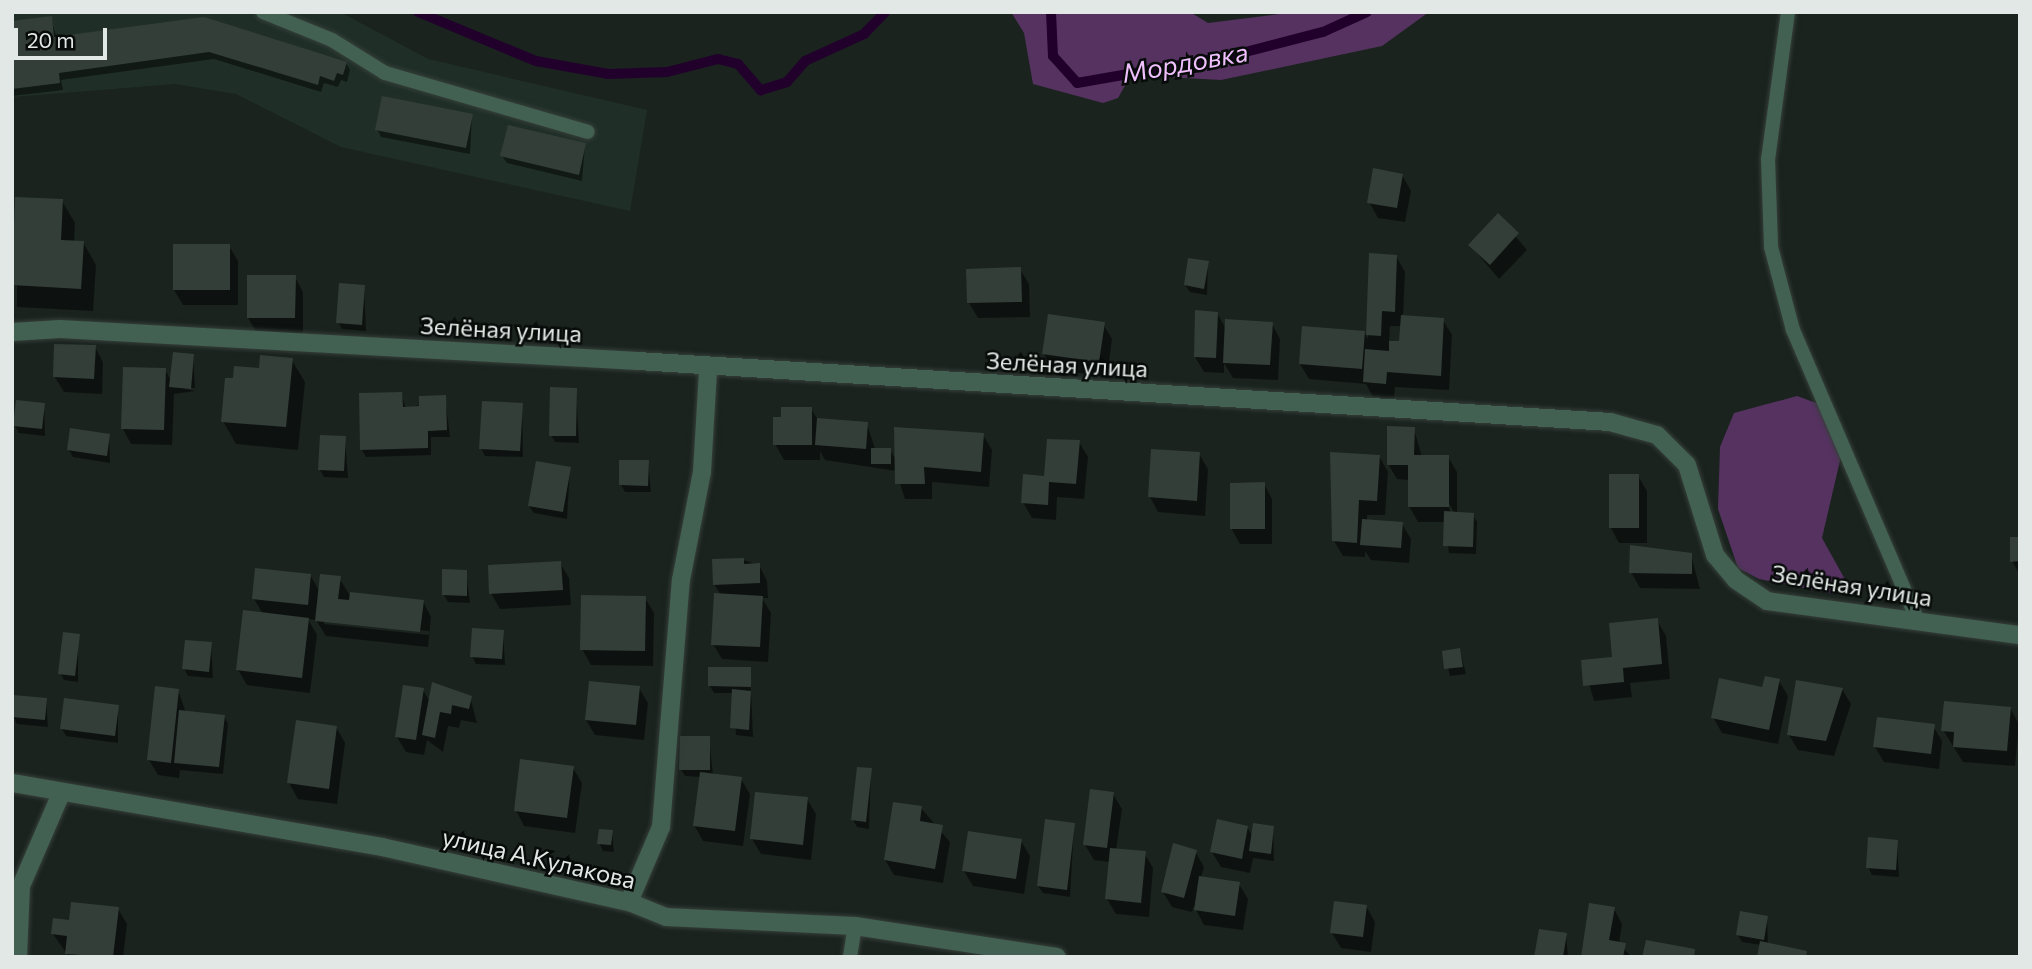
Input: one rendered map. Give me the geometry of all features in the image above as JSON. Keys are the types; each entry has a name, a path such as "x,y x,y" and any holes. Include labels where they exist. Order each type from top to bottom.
{"street":[{"name":"Зелёная улица","path":"12,332 87,330 708,370 1610,422 1657,435 1687,465 1715,555 1736,580 1767,601 2020,635"},
{"path":"629,902 661,827 681,580 702,472 708,370"},
{"name":"улица А.Кулакова","path":"12,783 60,796 227,816 629,902 666,917 855,926 1057,957"},
{"path":"18,957 21,886 60,796"}],"lane":[{"path":"263,12 332,40 386,73 588,132"},
{"path":"1788,12 1768,159 1771,247 1793,330 1918,621"},
{"path":"850,957 855,926"}],"shaded area":[{"path":"12,12 340,12 428,59 647,110 630,211 341,147 236,94 175,84 12,97"},
{"path":"1011,12 1190,12 1208,23 1295,12 1429,12 1382,46 1221,80 1131,75 1118,98 1103,103 1033,84 1024,33"},
{"path":"1797,396 1830,408 1845,439 1822,538 1847,583 1834,594 1759,579 1738,568 1718,509 1720,447 1734,413"}],"building":[{"path":"52,16 54,37 204,17 347,62 343,75 337,73 334,81 320,76 318,85 209,52 59,73 60,83 12,89 12,21"},
{"path":"382,96 473,114 466,148 375,130"},
{"path":"508,125 586,143 579,175 500,156"},
{"path":"1373,168 1403,174 1397,208 1367,203"},
{"path":"15,197 63,199 61,240 84,241 81,289 12,285"},
{"path":"1498,213 1519,233 1490,265 1468,245"},
{"path":"173,244 230,244 230,290 173,290"},
{"path":"1369,253 1397,255 1395,312 1382,311 1381,336 1366,335"},
{"path":"1188,258 1209,261 1204,289 1184,285"},
{"path":"1021,267 1022,302 967,303 966,269"},
{"path":"247,275 296,275 295,318 247,318"},
{"path":"339,283 365,285 362,325 336,323"},
{"path":"1195,310 1218,312 1216,358 1194,357"},
{"path":"1048,314 1105,322 1099,362 1042,354"},
{"path":"1401,315 1444,318 1441,376 1387,372 1386,384 1363,382 1365,349 1389,351 1389,341 1399,341"},
{"path":"1225,319 1273,322 1270,365 1223,363"},
{"path":"1302,326 1365,331 1362,369 1299,364"},
{"path":"54,344 96,345 94,379 53,377"},
{"path":"173,352 194,354 191,389 169,387"},
{"path":"260,355 293,358 286,427 221,422 225,378 233,378 234,366 259,368"},
{"path":"123,367 166,368 164,430 121,429"},
{"path":"550,387 577,388 576,436 549,436"},
{"path":"402,392 403,407 419,406 419,396 446,395 447,430 428,431 428,448 360,450 359,393"},
{"path":"16,400 45,403 42,429 13,426"},
{"path":"482,401 523,403 520,451 479,449"},
{"path":"781,407 812,407 812,445 773,445 773,417 781,417"},
{"path":"817,418 868,422 866,449 815,445"},
{"path":"1387,426 1415,427 1414,455 1449,455 1449,507 1408,507 1408,465 1387,465"},
{"path":"894,427 984,433 981,472 924,467 925,484 895,484"},
{"path":"70,428 110,434 107,456 67,450"},
{"path":"320,435 346,436 344,471 318,470"},
{"path":"1047,439 1080,440 1076,484 1049,482 1048,505 1021,503 1023,474 1044,476"},
{"path":"871,448 891,448 891,464 871,464"},
{"path":"1151,449 1200,452 1197,501 1148,497"},
{"path":"1330,452 1380,455 1377,501 1359,500 1357,543 1332,541"},
{"path":"619,460 649,460 648,486 619,485"},
{"path":"536,461 571,467 563,512 528,506"},
{"path":"1609,474 1639,474 1639,528 1609,528"},
{"path":"1265,482 1265,529 1230,529 1230,483"},
{"path":"1444,511 1474,513 1473,547 1443,546"},
{"path":"1362,519 1403,522 1401,548 1360,545"},
{"path":"2010,537 2020,537 2020,561 2010,562"},
{"path":"1630,545 1692,553 1692,574 1629,573"},
{"path":"744,558 744,564 760,563 760,583 713,585 712,559"},
{"path":"561,561 563,590 489,594 488,565"},
{"path":"255,568 311,574 308,605 252,599"},
{"path":"442,569 467,570 467,596 442,595"},
{"path":"320,574 341,576 338,599 349,600 350,592 424,600 420,632 315,621"},
{"path":"714,593 763,596 760,647 711,645"},
{"path":"581,595 646,596 645,651 580,650"},
{"path":"243,610 309,618 302,678 236,670"},
{"path":"1658,618 1662,664 1623,668 1624,682 1583,686 1581,660 1612,657 1609,623"},
{"path":"472,628 504,630 502,659 470,657"},
{"path":"63,632 80,634 75,676 58,674"},
{"path":"185,640 212,642 209,672 182,669"},
{"path":"1460,648 1463,667 1444,669 1442,651"},
{"path":"708,667 751,667 751,687 708,686"},
{"path":"1765,676 1780,679 1769,730 1711,718 1719,678 1762,687"},
{"path":"1796,680 1843,688 1826,741 1787,735"},
{"path":"589,681 640,686 636,725 585,720"},
{"path":"432,682 472,696 469,709 452,705 451,714 440,712 435,738 422,735"},
{"path":"403,685 424,688 416,740 395,737"},
{"path":"155,686 179,689 171,763 147,760"},
{"path":"732,689 751,691 749,730 730,728"},
{"path":"13,695 47,698 45,720 12,717"},
{"path":"64,698 119,705 115,736 60,729"},
{"path":"1944,701 2011,707 2007,751 1953,747 1954,732 1941,731"},
{"path":"179,710 225,715 219,767 174,763"},
{"path":"1877,717 1935,724 1931,754 1873,747"},
{"path":"296,720 337,726 329,789 287,783"},
{"path":"680,736 710,736 710,770 679,770"},
{"path":"520,759 574,766 567,818 514,811"},
{"path":"857,767 872,768 866,822 851,820"},
{"path":"700,772 742,777 735,831 693,826"},
{"path":"1090,789 1114,792 1107,848 1083,845"},
{"path":"755,792 808,797 803,845 750,839"},
{"path":"893,802 922,806 920,821 943,825 935,869 884,860"},
{"path":"1045,819 1075,823 1067,890 1037,886"},
{"path":"1217,819 1248,826 1242,859 1210,852"},
{"path":"1253,823 1274,826 1271,854 1249,851"},
{"path":"599,829 613,830 611,845 597,844"},
{"path":"968,831 1022,839 1016,879 962,871"},
{"path":"1868,837 1898,840 1896,870 1866,868"},
{"path":"1173,843 1197,850 1184,898 1161,892"},
{"path":"1110,848 1146,851 1141,903 1105,899"},
{"path":"1199,876 1240,882 1235,916 1194,910"},
{"path":"1334,901 1367,905 1363,937 1330,933"},
{"path":"71,902 119,907 113,957 65,954 67,936 51,934 53,918 69,920"},
{"path":"1589,903 1615,907 1609,940 1626,943 1623,957 1581,957"},
{"path":"1740,911 1768,916 1764,940 1736,935"},
{"path":"1539,929 1567,933 1563,957 1534,957"},
{"path":"1646,940 1695,949 1694,957 1642,957"},
{"path":"1760,941 1807,951 1806,957 1757,957"}],"waterway":[{"name":"Мордовка","path":"418,12 536,61 608,74 667,72 718,59 738,64 761,90 787,82 805,61 864,34 885,12"},
{"name":"Мордовка","path":"1051,12 1053,56 1077,83 1226,57 1323,32 1367,12"}]}
